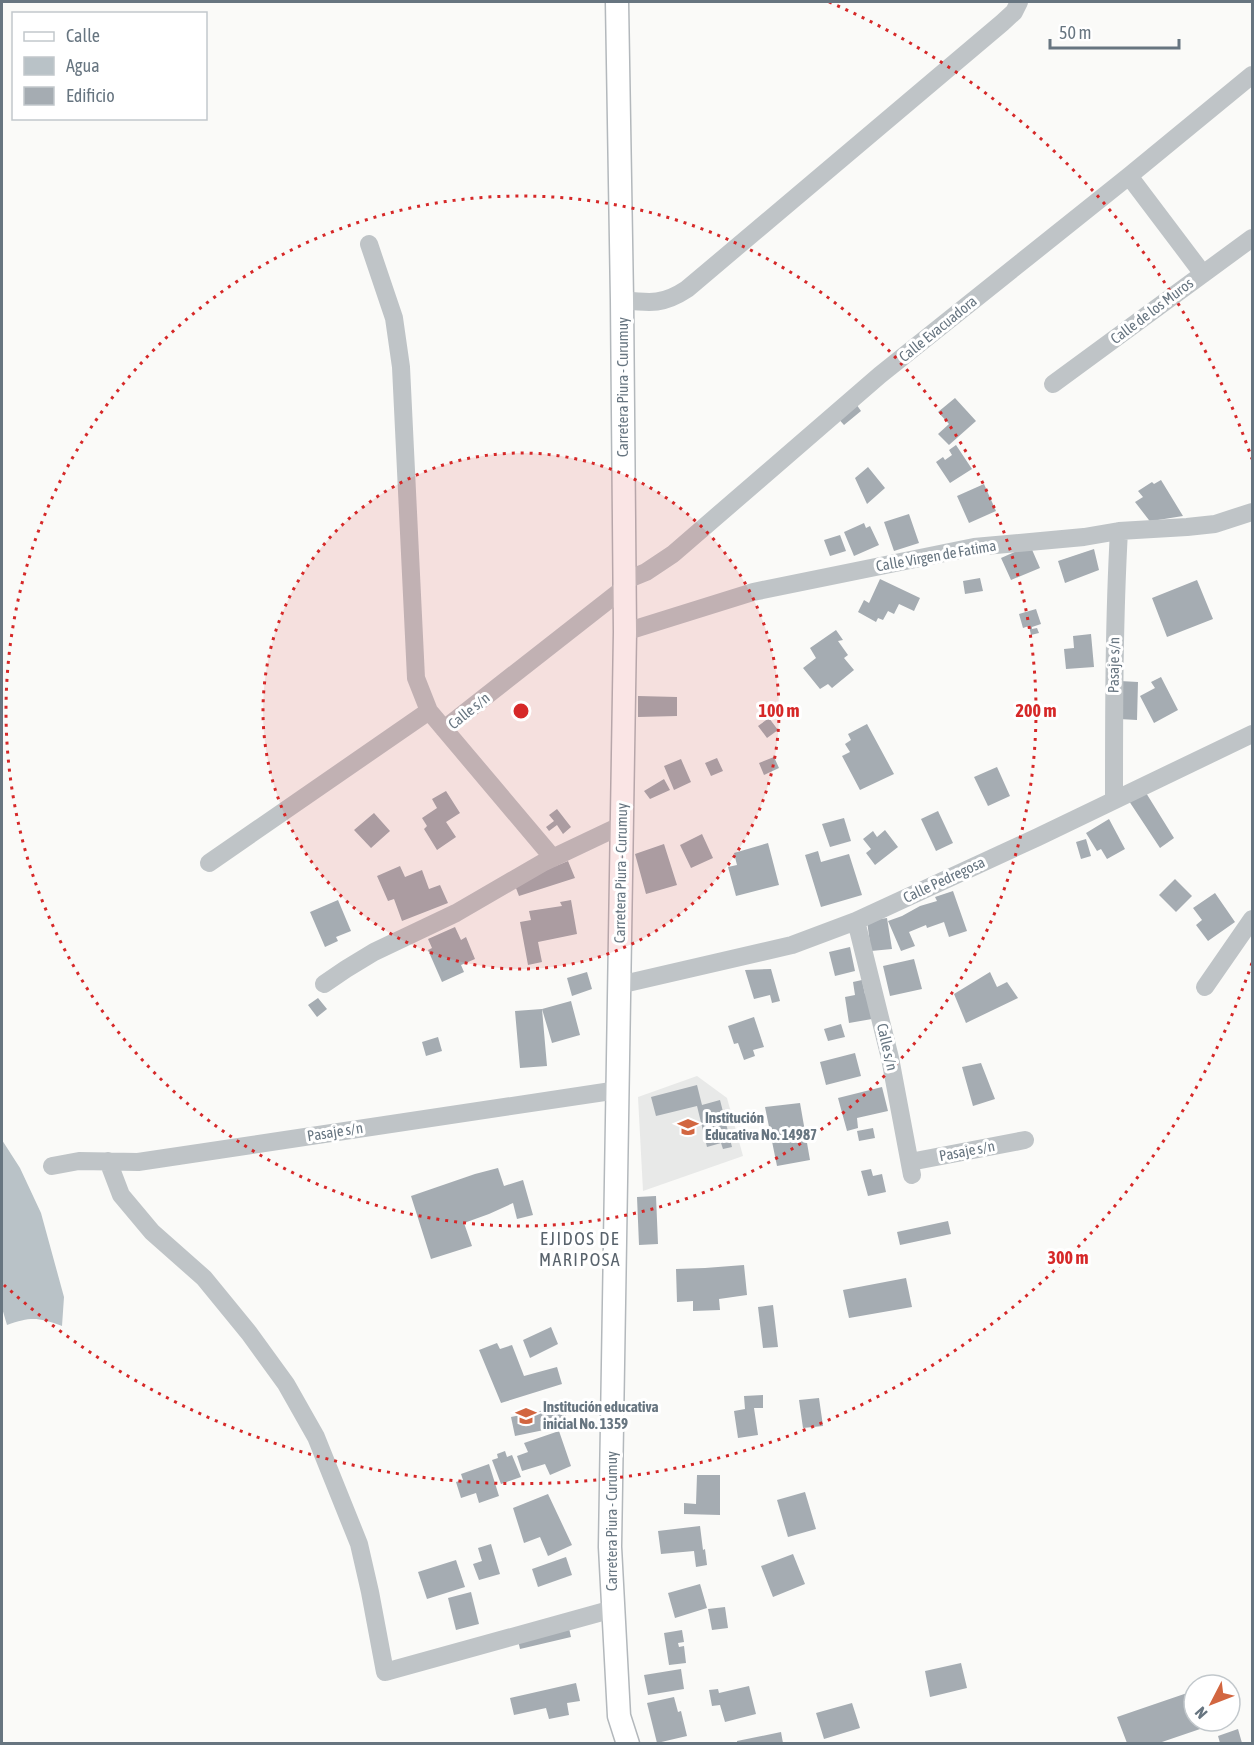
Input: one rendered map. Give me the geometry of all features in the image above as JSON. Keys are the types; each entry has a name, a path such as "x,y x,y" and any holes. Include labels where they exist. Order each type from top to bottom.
{"main road":[{"name":"Carretera Piura - Curumuy","path":"617,2 625,633 610,1547 619,1716 628,1743"}],"street":[{"path":"622,300 665,301 687,289 1002,23 1014,12 1019,2"},
{"name":"Calle Evacuadora","path":"624,584 673,554 880,375 1129,177 1252,75"},
{"path":"1129,177 1203,274"},
{"name":"Calle de los Muros","path":"1053,384 1252,238"},
{"path":"369,244 394,318 401,367 416,678 429,711 444,729"},
{"name":"Calle Virgen de Fatima","path":"625,633 764,590 974,547 1084,537 1119,531 1215,524 1252,512"},
{"name":"Pasaje s/n","path":"1114,800 1113,696 1119,531"},
{"name":"Calle s/n","path":"553,858 444,729 624,584"},
{"path":"209,862 429,711"},
{"name":"Calle Pedregosa","path":"620,985 792,945 856,921 1252,734"},
{"path":"324,984 374,952 456,913 553,858 622,825"},
{"path":"1205,987 1252,919"},
{"name":"Calle s/n","path":"856,921 890,1058 911,1169"},
{"name":"Pasaje s/n","path":"52,1166 80,1161 138,1162 618,1090"},
{"name":"Pasaje s/n","path":"911,1169 1025,1140"},
{"path":"108,1161 121,1195 152,1232 204,1278 249,1333 286,1384 316,1437 358,1544 370,1592 385,1672 614,1609"}],"shaded area":[{"name":"Institución Educativa No. 14987","path":"697,1076 727,1098 743,1156 643,1191 638,1097"}],"water":[{"path":"2,1140 20,1168 41,1213 64,1297 62,1326 34,1319 7,1325 2,1308"}],"building":[{"path":"955,398 976,421 949,445 938,434 949,424 938,412"},
{"path":"854,401 861,411 844,425 836,416"},
{"path":"956,445 972,469 950,483 936,462 952,455 949,450"},
{"path":"868,467 885,488 867,504 855,478"},
{"path":"1161,480 1183,516 1158,520 1152,524 1135,502 1143,497 1138,491 1152,482 1154,484"},
{"path":"984,484 996,511 969,523 957,496"},
{"path":"909,514 919,543 894,551 884,522"},
{"path":"864,523 866,528 870,526 879,545 854,556 844,532"},
{"path":"840,535 846,551 830,556 824,540"},
{"path":"1030,545 1040,568 1011,580 1001,558"},
{"path":"1094,549 1099,570 1065,583 1058,561"},
{"path":"980,578 983,591 965,594 963,581"},
{"path":"880,579 920,598 914,611 899,604 894,614 888,611 883,620 878,618 876,622 858,612 864,600 869,603"},
{"path":"1197,580 1213,619 1167,637 1152,598"},
{"path":"1036,609 1041,624 1032,627 1032,629 1037,628 1039,633 1031,635 1029,626 1023,628 1019,614"},
{"path":"836,630 843,640 838,641 848,655 844,658 854,670 832,688 828,684 820,689 803,668 816,658 810,648"},
{"path":"1091,634 1094,667 1066,669 1064,649 1074,648 1073,636"},
{"path":"1161,677 1178,710 1154,723 1140,696 1155,688 1151,682"},
{"path":"1120,681 1138,682 1137,720 1119,719"},
{"path":"638,696 677,697 677,716 638,717"},
{"path":"769,718 778,730 767,738 758,726"},
{"path":"867,724 894,774 860,790 842,756 850,752 845,744 851,740 848,734"},
{"path":"774,757 779,768 764,775 759,763"},
{"path":"717,758 723,771 711,776 705,763"},
{"path":"681,759 691,782 674,790 664,766"},
{"path":"997,767 1010,796 988,806 974,777"},
{"path":"664,779 670,790 650,799 644,791"},
{"path":"1143,788 1174,838 1160,848 1127,798"},
{"path":"446,791 460,813 446,822 456,837 437,850 424,829 427,826 422,818 437,808 432,799"},
{"path":"557,809 571,827 563,834 557,825 549,831 546,827 554,821 549,815"},
{"path":"938,811 953,843 936,851 921,819"},
{"path":"374,813 390,831 371,848 354,830"},
{"path":"844,818 851,841 830,847 822,824"},
{"path":"1109,819 1125,849 1107,859 1101,849 1097,851 1086,833"},
{"path":"885,830 898,847 875,865 866,853 871,849 863,839 873,831 877,837"},
{"path":"702,834 713,858 691,868 680,845"},
{"path":"1086,839 1091,856 1081,859 1076,842"},
{"path":"768,843 779,885 736,896 728,867 737,865 734,853"},
{"path":"664,844 677,885 646,894 635,854"},
{"path":"818,851 821,862 849,854 862,895 821,907 805,855"},
{"path":"568,861 575,878 519,896 514,883"},
{"path":"400,866 405,877 422,870 429,889 440,885 448,903 402,921 394,899 388,901 377,876"},
{"path":"1175,879 1192,896 1176,912 1159,895"},
{"path":"953,891 967,931 949,937 944,922 927,928 926,925 909,932 915,946 901,951 888,921 937,901 935,897"},
{"path":"1215,893 1235,922 1208,941 1196,925 1202,920 1193,908"},
{"path":"338,900 351,931 336,937 338,941 325,947 310,912"},
{"path":"571,900 577,934 538,942 542,962 528,965 520,922 531,920 529,911 562,906 560,902"},
{"path":"887,918 892,949 871,951 867,921"},
{"path":"455,927 461,940 466,937 475,959 461,965 464,972 442,982 428,950 432,948 428,939"},
{"path":"850,947 855,971 835,976 829,952"},
{"path":"914,959 922,989 890,996 883,966"},
{"path":"771,969 780,1001 772,1003 770,995 754,999 745,970"},
{"path":"587,972 592,989 572,996 567,978"},
{"path":"990,972 997,987 1007,982 1018,998 966,1023 954,994"},
{"path":"862,980 872,1019 849,1023 845,997 855,995 853,982"},
{"path":"318,998 327,1009 317,1017 308,1005"},
{"path":"571,1001 580,1035 552,1043 542,1009"},
{"path":"542,1009 547,1066 520,1068 515,1011"},
{"path":"754,1017 764,1047 753,1050 755,1056 744,1060 738,1043 734,1044 728,1026"},
{"path":"841,1024 845,1037 828,1041 824,1029"},
{"path":"438,1037 442,1051 426,1056 422,1042"},
{"path":"855,1053 861,1076 826,1085 820,1062"},
{"path":"981,1063 995,1099 973,1106 962,1067"},
{"path":"697,1085 702,1105 720,1100 732,1147 723,1149 721,1143 707,1147 697,1106 656,1116 651,1097"},
{"path":"882,1087 888,1111 857,1118 858,1128 847,1131 838,1098"},
{"path":"800,1103 810,1160 777,1166 765,1107"},
{"path":"873,1128 875,1138 859,1141 857,1131"},
{"path":"498,1168 504,1186 523,1180 533,1215 517,1219 513,1203 464,1223 472,1246 431,1259 411,1196"},
{"path":"871,1169 873,1176 882,1174 886,1192 868,1196 861,1171"},
{"path":"656,1196 658,1244 639,1245 637,1197"},
{"path":"948,1221 951,1234 900,1245 897,1232"},
{"path":"744,1265 747,1295 719,1299 720,1310 693,1311 693,1301 677,1302 676,1269"},
{"path":"906,1278 912,1307 849,1318 843,1290"},
{"path":"773,1305 778,1347 763,1348 758,1307"},
{"path":"551,1327 558,1344 530,1358 523,1340"},
{"path":"497,1343 500,1349 512,1345 524,1376 557,1367 562,1384 501,1403 479,1350"},
{"path":"763,1395 763,1408 754,1408 758,1435 738,1438 734,1411 745,1409 744,1396"},
{"path":"819,1398 823,1426 803,1428 799,1400"},
{"path":"564,1406 568,1425 515,1436 511,1417"},
{"path":"559,1431 571,1466 550,1475 545,1464 522,1471 517,1456 528,1452 524,1443"},
{"path":"505,1451 507,1457 512,1455 521,1477 501,1484 492,1460 498,1458 497,1454"},
{"path":"489,1464 499,1496 479,1503 476,1493 461,1498 456,1482 463,1480 461,1474"},
{"path":"697,1475 720,1475 720,1515 684,1514 684,1503 696,1504"},
{"path":"805,1492 816,1529 788,1537 777,1500"},
{"path":"548,1494 572,1545 548,1556 540,1537 524,1543 513,1508"},
{"path":"700,1526 707,1565 696,1567 694,1551 661,1554 658,1531"},
{"path":"491,1544 500,1574 479,1580 473,1564 482,1561 478,1548"},
{"path":"793,1554 805,1584 773,1597 761,1566"},
{"path":"566,1557 572,1575 538,1587 532,1569"},
{"path":"456,1560 465,1587 427,1599 418,1572"},
{"path":"700,1584 707,1608 675,1618 668,1593"},
{"path":"471,1592 479,1624 456,1630 448,1598"},
{"path":"725,1607 728,1628 712,1630 708,1609"},
{"path":"568,1624 571,1637 520,1649 517,1636"},
{"path":"682,1630 684,1642 678,1643 679,1647 684,1646 686,1663 669,1665 664,1633"},
{"path":"961,1663 967,1688 930,1697 925,1671"},
{"path":"681,1669 684,1689 648,1695 644,1675"},
{"path":"576,1683 580,1701 567,1703 569,1715 549,1719 546,1708 514,1715 510,1698"},
{"path":"749,1686 756,1714 725,1722 720,1705 712,1706 709,1690 718,1689 719,1693"},
{"path":"1182,1695 1182,1733 1188,1733 1159,1743 1127,1743 1117,1717"},
{"path":"674,1697 678,1712 681,1711 687,1736 657,1743 647,1703"},
{"path":"852,1703 860,1728 824,1739 816,1713"},
{"path":"781,1732 783,1743 737,1743 737,1741"},
{"path":"1239,1733 1242,1743 1220,1743 1218,1736"}],"place":[{"name":"Institución Educativa No. 14987","path":"688,1127"},
{"name":"Institución educativa inicial No. 1359","path":"526,1416"}],"district":[{"name":"EJIDOS DE MARIPOSA","path":"580,1249"}]}
